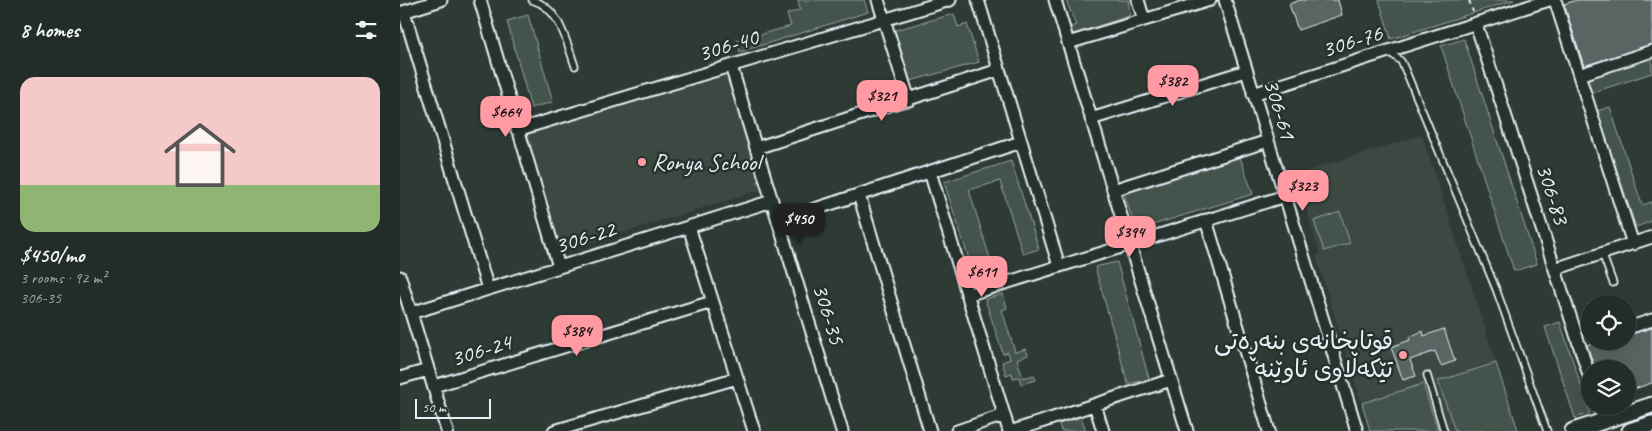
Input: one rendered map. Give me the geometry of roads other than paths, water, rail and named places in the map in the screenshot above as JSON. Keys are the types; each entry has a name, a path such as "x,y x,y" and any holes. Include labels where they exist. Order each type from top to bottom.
{"street":[{"path":"441,0 402,12 488,289"},
{"path":"480,0 559,267"},
{"path":"878,0 909,100"},
{"name":"306-40","path":"518,130 950,0"},
{"path":"978,0 1059,266"},
{"path":"1055,0 1187,431"},
{"path":"1138,0 1144,20"},
{"path":"1068,43 1210,0"},
{"name":"306-61","path":"1225,0 1357,431"},
{"name":"306-76","path":"1254,94 1549,0"},
{"path":"1554,0 1633,244"},
{"name":"306-83","path":"1476,24 1555,269 1581,332"},
{"path":"1578,75 1652,52"},
{"name":"306-35","path":"731,66 840,431"},
{"path":"756,148 999,70"},
{"path":"1091,118 1246,70"},
{"path":"1113,190 1268,140"},
{"path":"778,220 1021,142"},
{"path":"930,172 1004,415 1011,431 1171,380"},
{"path":"859,195 930,431"},
{"path":"967,295 1285,196"},
{"name":"306-22","path":"411,313 772,201"},
{"path":"1206,220 1269,431"},
{"path":"688,227 754,431"},
{"path":"1555,269 1652,237"},
{"path":"400,277 447,431"},
{"name":"306-24","path":"434,386 712,302"},
{"path":"1636,325 1652,320"},
{"path":"400,378 428,370"},
{"path":"554,431 737,378"},
{"path":"1095,404 1103,431"},
{"path":"1636,408 1652,405"},
{"path":"957,431 1004,415"},
{"path":"1573,431 1600,415"},
{"path":"1630,431 1652,424"}],"lane":[{"path":"532,0 539,2 555,16 562,29 575,66"},
{"path":"1388,52 1401,61 1407,74 1496,289 1547,431"},
{"path":"1602,253 1612,283"},
{"path":"1427,375 1444,431"}],"place":[{"name":"Ronya School","path":"642,162"},
{"name":"قوتابخانەی بنەڕەتی تێکەڵاوی ئاوێنە","path":"1403,355"}]}
